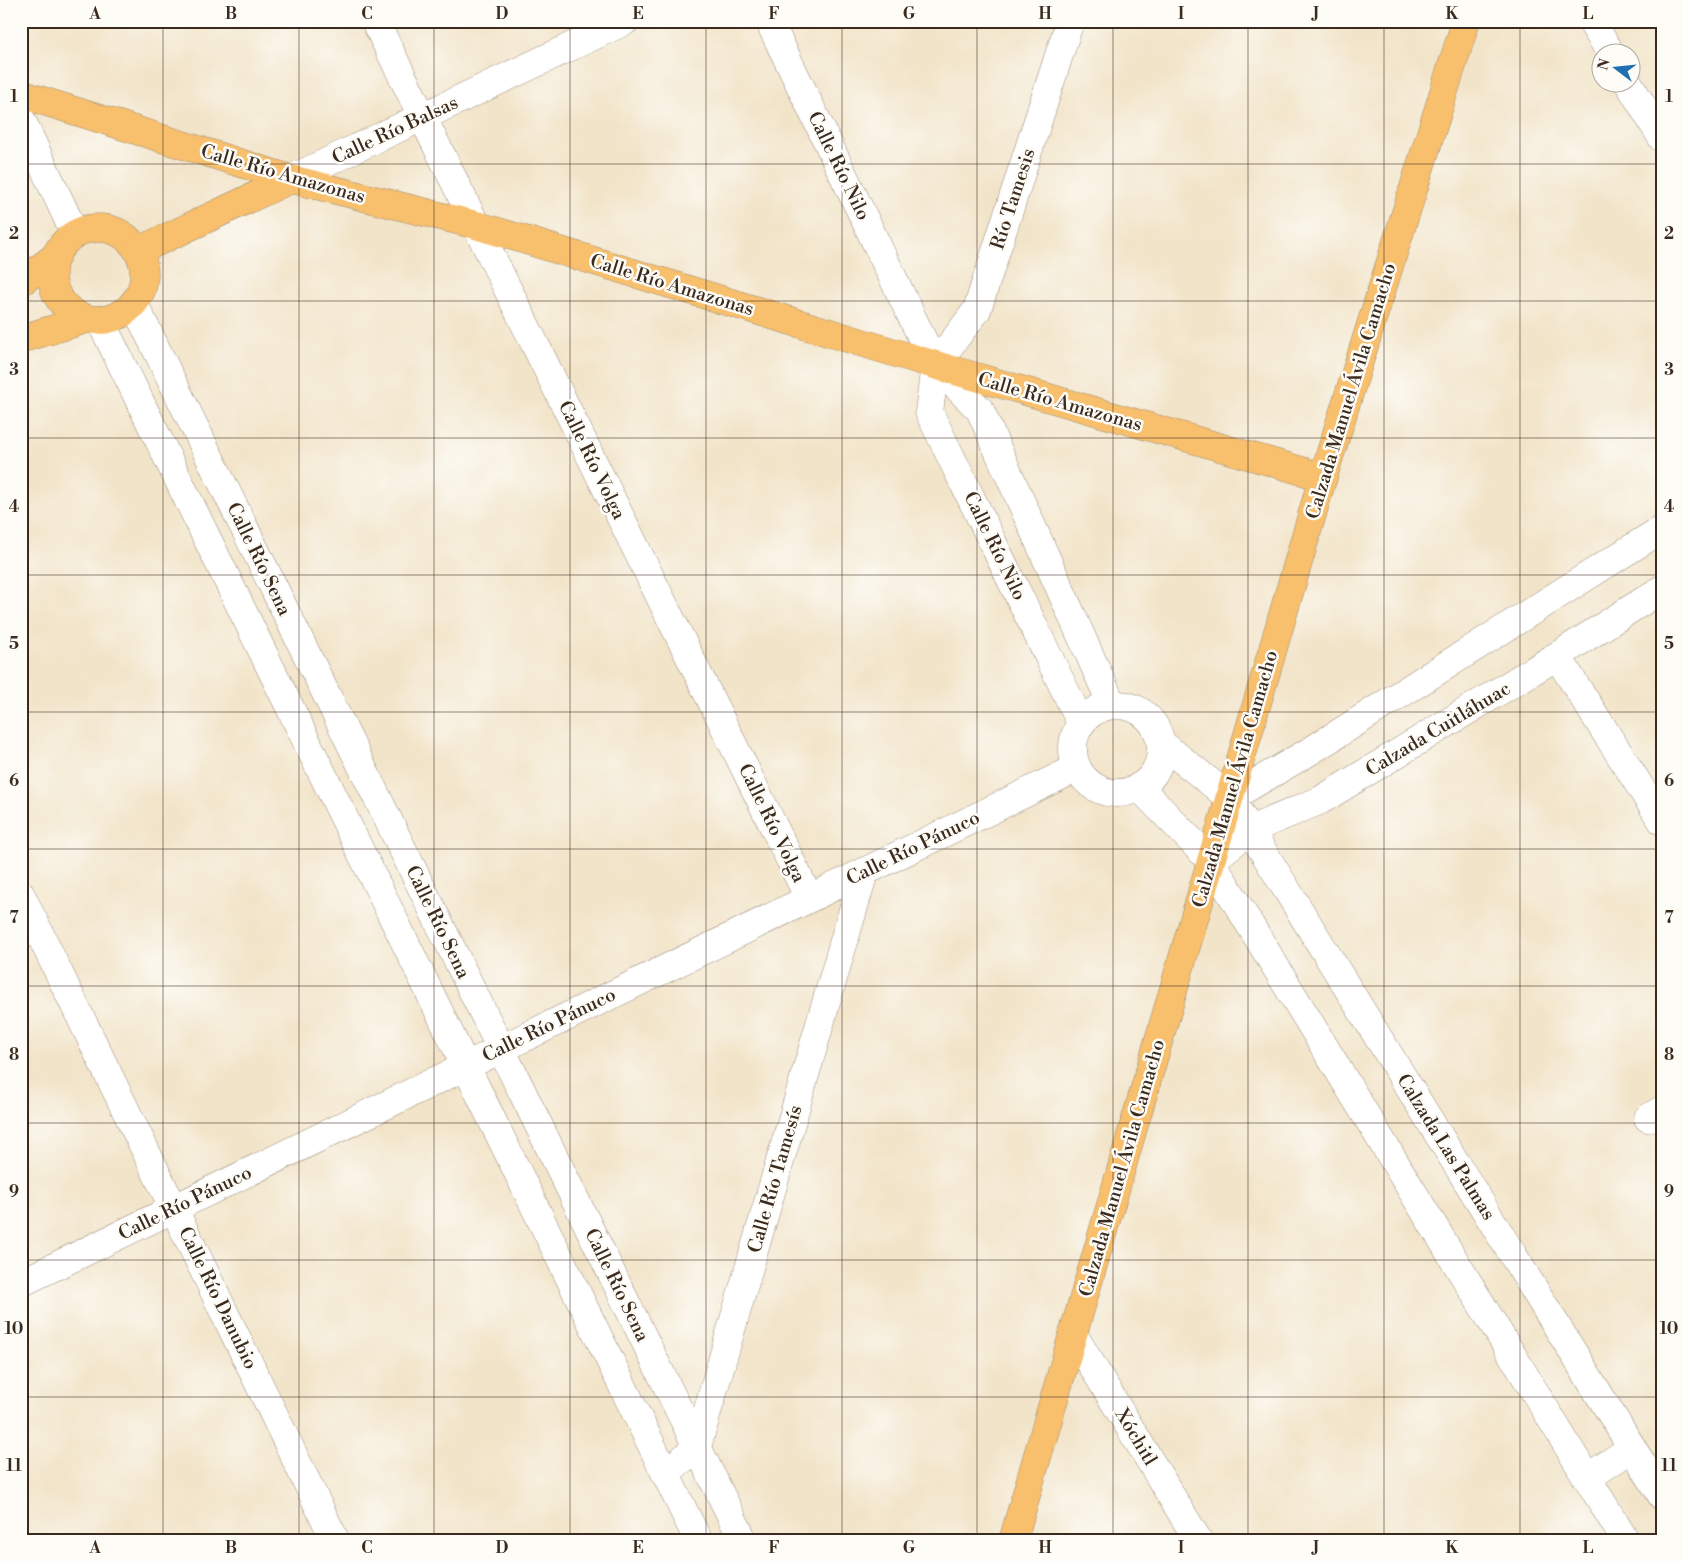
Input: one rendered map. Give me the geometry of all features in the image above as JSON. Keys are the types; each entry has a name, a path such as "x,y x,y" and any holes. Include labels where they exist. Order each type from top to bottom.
{"main road":[{"name":"Calzada Manuel Ávila Camacho","path":"1013,1540 1324,477 1466,21"},
{"name":"Calle Río Amazonas","path":"21,94 291,179 476,225 935,365 1324,477"},
{"name":"Calle Río Balsas","path":"138,251 291,179"},
{"path":"21,340 93,320 117,316 134,304 140,294 144,280 144,265 138,251 130,240 117,231 103,228 88,228 75,234 64,243 56,256 52,272 54,287 61,301 72,312 93,320"},
{"path":"21,282 56,256"}],"street":[{"name":"Calle Río Volga","path":"375,21 809,898"},
{"name":"Calle Río Balsas","path":"291,179 625,21"},
{"name":"Calle Río Nilo","path":"769,21 935,365 980,410 1112,705"},
{"name":"Río Tamesis","path":"935,365 977,310 1070,21"},
{"path":"1591,21 1604,42"},
{"path":"1634,92 1662,138"},
{"path":"21,119 75,234"},
{"name":"Calle Río Sena","path":"134,304 743,1540"},
{"name":"Calle Río Sena","path":"93,320 281,690 698,1540"},
{"name":"Calle Río Nilo","path":"935,365 929,412 1081,723"},
{"path":"1160,742 1230,798 1312,750 1662,529"},
{"name":"Calzada Cuitláhuac","path":"1211,861 1250,830 1321,800 1557,656 1662,589"},
{"path":"1557,656 1662,821"},
{"path":"281,690 316,673"},
{"path":"1112,705 1126,706 1138,710 1149,719 1157,730 1160,742 1160,756 1156,769 1149,779 1139,787 1128,792 1116,794 1093,786 1084,778 1077,768 1073,750 1076,731 1081,723 1094,711 1112,705"},
{"name":"Calle Río Pánuco","path":"21,1283 1077,768"},
{"path":"1139,787 1211,861 1625,1540"},
{"name":"Calzada Las Palmas","path":"1230,798 1662,1496"},
{"name":"Calle Río Tamesís","path":"697,1447 864,872"},
{"name":"Calle Río Danubio","path":"21,895 336,1540"},
{"name":"Xóchitl","path":"1073,1334 1198,1540"},
{"path":"666,1473 697,1447"},
{"path":"1587,1478 1632,1448"}]}
